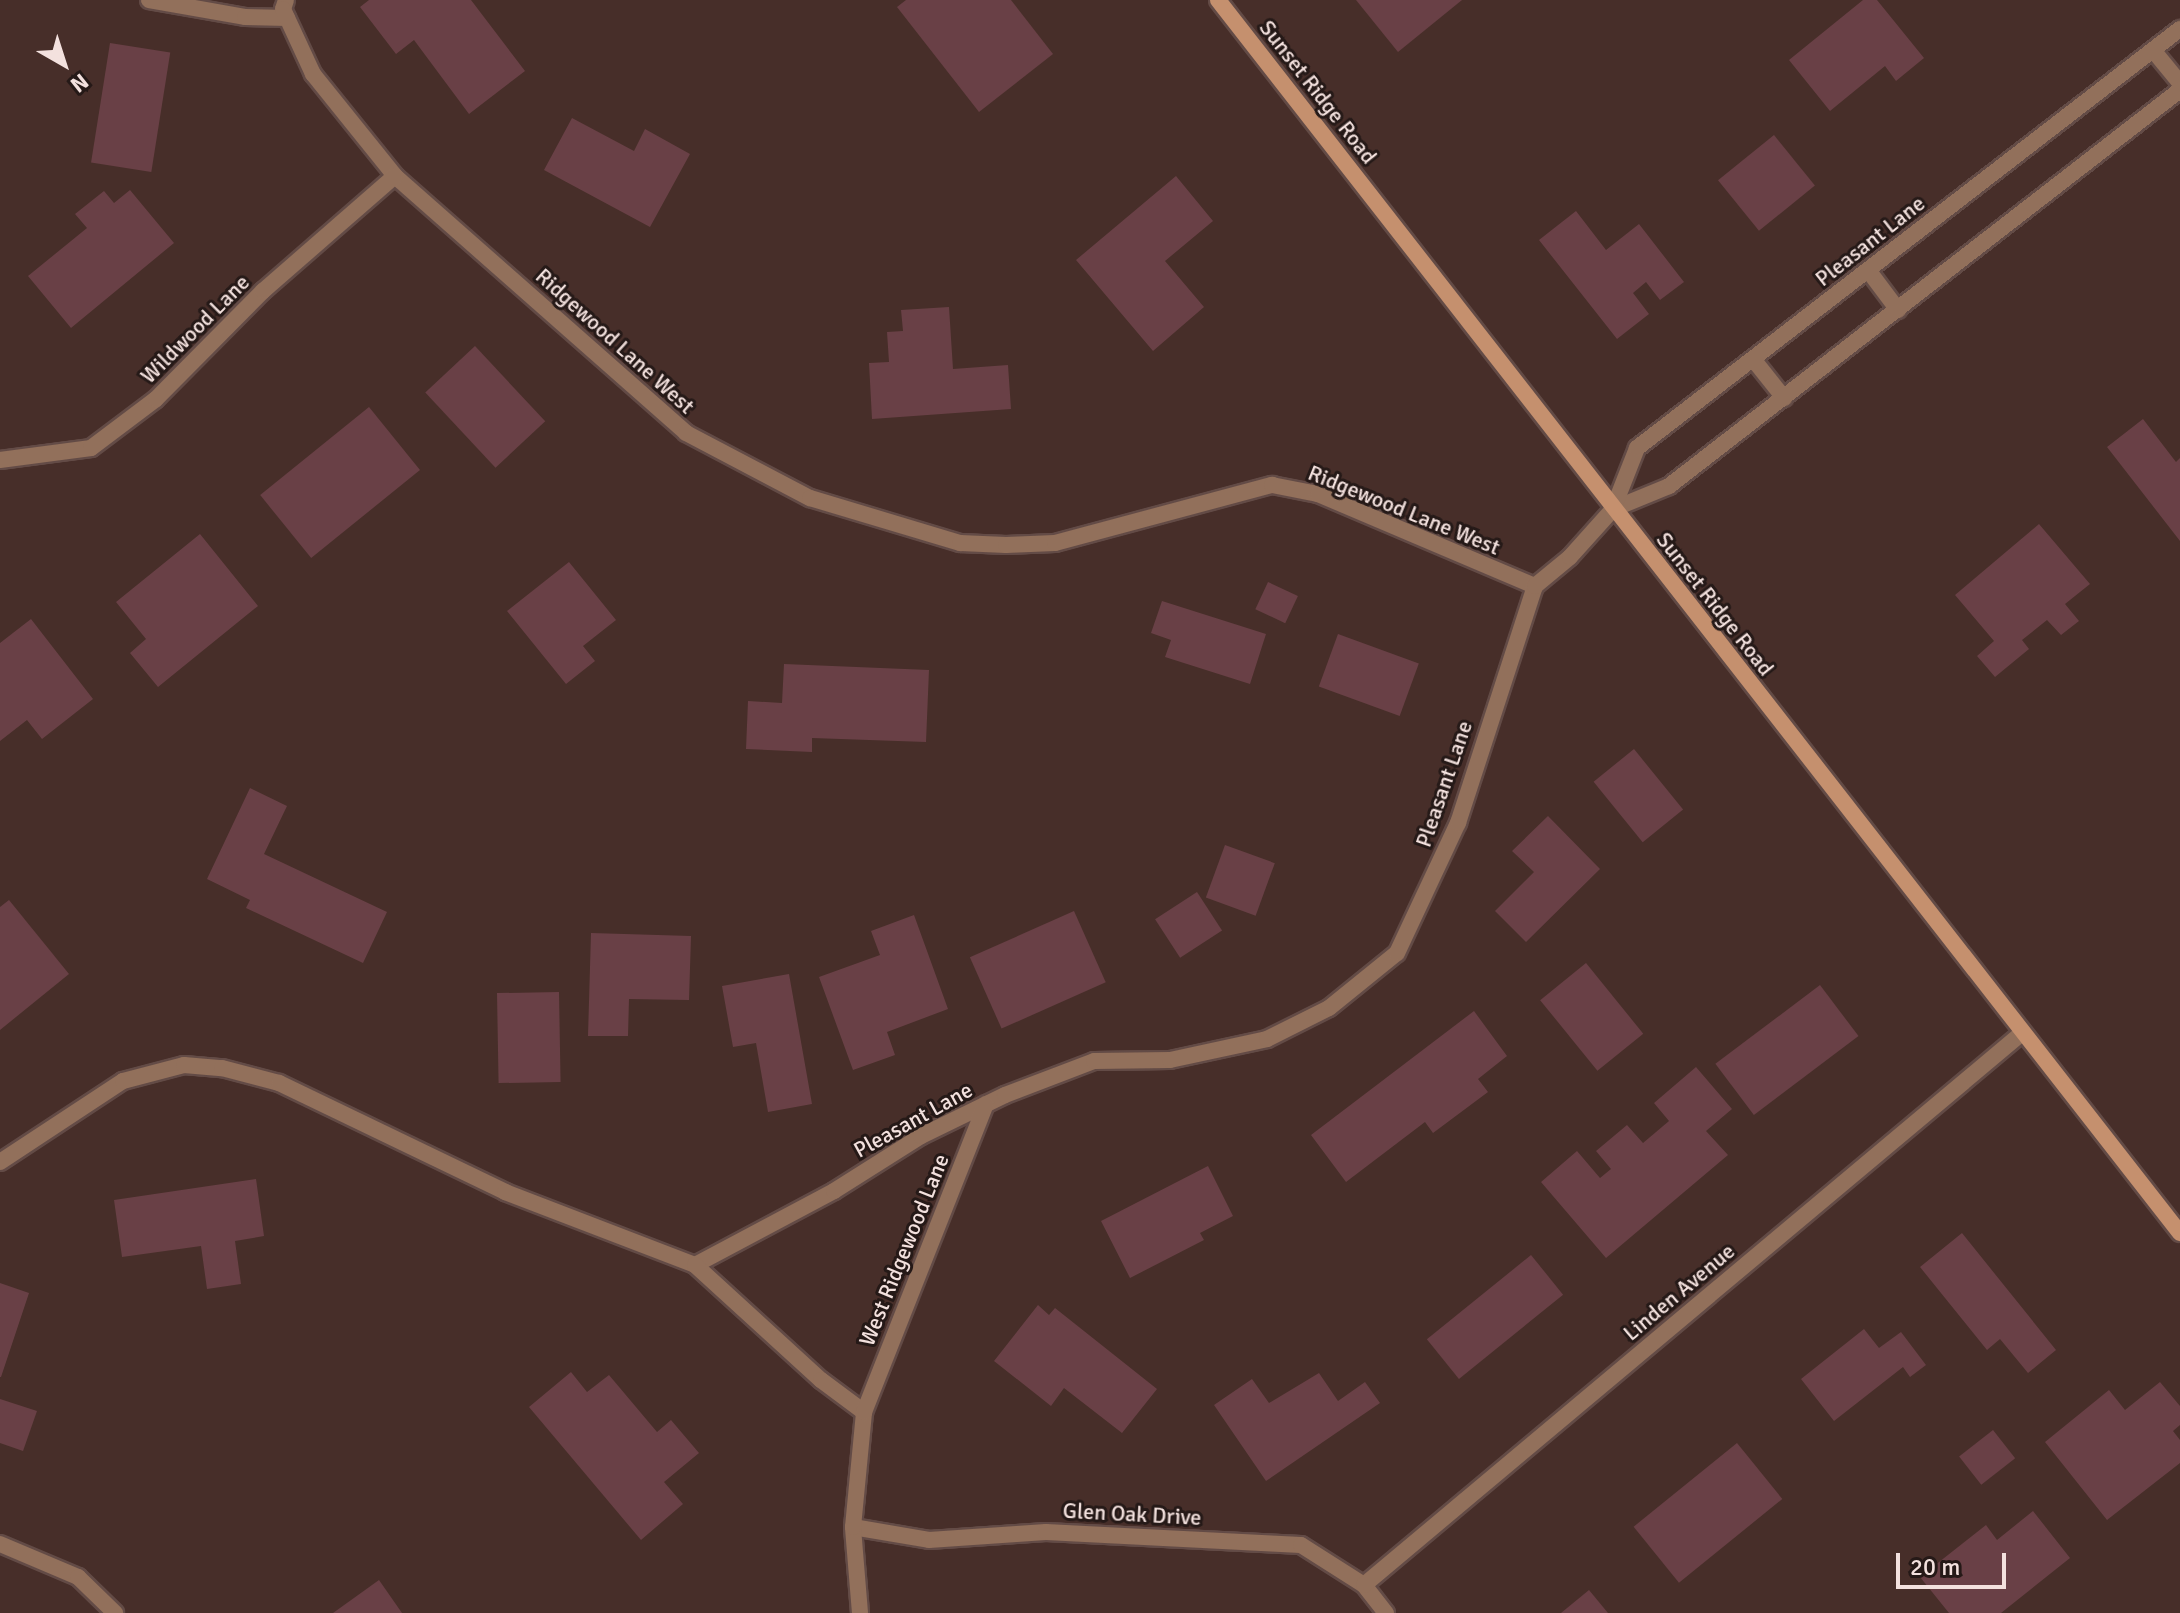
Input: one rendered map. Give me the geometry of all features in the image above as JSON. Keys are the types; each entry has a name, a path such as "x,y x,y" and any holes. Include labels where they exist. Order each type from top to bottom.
{"street":[{"path":"149,0 245,17 287,18"},
{"name":"Ridgewood Lane West","path":"286,0 287,18 313,74 395,176 686,433 810,498 960,543 1006,545 1055,543 1272,485 1318,494 1535,586"},
{"name":"Sunset Ridge Road","path":"1218,0 2180,1233"},
{"name":"Pleasant Lane","path":"695,1265 986,1104 1094,1061 1170,1060 1267,1039 1329,1008 1397,953 1458,823 1535,586 1570,557 1613,509 1637,448 2180,29"},
{"path":"2153,50 2180,83"},
{"name":"Pleasant Lane","path":"1613,509 1669,486 2180,90"},
{"name":"Wildwood Lane","path":"0,460 91,448 156,399 263,291 395,176"},
{"path":"1868,270 1898,310"},
{"path":"1753,359 1784,398"},
{"name":"Linden Avenue","path":"1364,1585 2022,1033"},
{"path":"0,1162 123,1081 184,1065 222,1068 279,1083 505,1192 695,1265 821,1380 864,1412"},
{"name":"West Ridgewood Lane","path":"860,1613 853,1527 864,1412 986,1104"},
{"name":"Glen Oak Drive","path":"853,1527 929,1540 1046,1532 1301,1545 1364,1585 1386,1613"},
{"path":"0,1544 78,1577 115,1613"}],"building":[{"path":"369,0 471,0 525,71 469,114 414,40 396,54 360,7"},
{"path":"906,0 1011,0 1053,54 979,112 897,7"},
{"path":"1356,0 1462,0 1398,52"},
{"path":"1863,0 1877,0 1924,58 1896,81 1885,66 1830,111 1789,60"},
{"path":"110,43 170,53 151,172 91,163"},
{"path":"572,118 634,151 645,129 690,154 650,227 544,170"},
{"path":"1774,135 1815,186 1759,231 1718,180"},
{"path":"1176,176 1213,221 1165,261 1204,307 1153,351 1076,260"},
{"path":"130,190 174,243 71,328 28,276 87,228 75,214 104,191 114,203"},
{"path":"1576,211 1606,250 1639,224 1684,282 1660,300 1646,282 1633,293 1649,314 1617,339 1539,240"},
{"path":"949,307 953,369 1008,365 1011,409 872,419 869,363 889,362 887,332 903,331 901,310"},
{"path":"475,346 545,421 496,468 425,392"},
{"path":"369,407 420,470 311,558 260,495"},
{"path":"2143,419 2176,462 2180,458 2180,541 2107,447"},
{"path":"2039,524 2090,584 2065,604 2079,621 2061,635 2047,620 2022,640 2029,649 1995,677 1977,656 1994,641 1955,595"},
{"path":"200,534 258,606 158,687 130,653 146,639 116,602"},
{"path":"569,562 616,620 583,646 595,661 566,684 507,611"},
{"path":"1268,582 1298,596 1285,623 1255,609"},
{"path":"1162,601 1266,634 1250,684 1165,657 1171,640 1151,633"},
{"path":"31,619 93,699 42,739 27,720 0,741 0,643"},
{"path":"1338,634 1419,663 1400,716 1319,687"},
{"path":"784,664 929,670 926,742 812,738 812,752 746,749 748,701 782,703"},
{"path":"1634,749 1683,810 1643,842 1594,782"},
{"path":"250,788 287,806 264,854 387,912 363,963 246,908 250,900 207,879"},
{"path":"1548,816 1600,869 1526,942 1495,911 1534,872 1512,851"},
{"path":"1225,845 1275,863 1256,916 1206,898"},
{"path":"1197,892 1222,931 1180,958 1155,919"},
{"path":"9,900 69,974 0,1030 0,907"},
{"path":"1074,911 1106,982 1002,1029 970,957"},
{"path":"914,915 948,1009 887,1032 895,1055 853,1070 819,977 880,955 871,931"},
{"path":"591,933 691,936 689,1000 629,999 628,1036 588,1036"},
{"path":"1586,963 1643,1034 1597,1071 1540,1000"},
{"path":"789,974 812,1104 768,1112 756,1043 733,1047 722,986"},
{"path":"1820,985 1859,1036 1754,1115 1715,1064"},
{"path":"559,992 561,1082 499,1083 497,993"},
{"path":"1474,1011 1507,1056 1478,1079 1488,1092 1433,1133 1425,1122 1346,1182 1311,1135"},
{"path":"1696,1067 1732,1109 1706,1131 1728,1155 1606,1258 1541,1182 1577,1151 1600,1178 1611,1169 1596,1151 1627,1125 1643,1143 1669,1121 1654,1103"},
{"path":"1208,1166 1233,1216 1200,1233 1204,1240 1130,1278 1101,1221"},
{"path":"256,1179 264,1236 235,1241 241,1284 207,1289 201,1246 122,1257 114,1200"},
{"path":"1962,1233 2056,1350 2028,1373 2000,1339 1987,1350 1920,1267"},
{"path":"1531,1255 1563,1295 1459,1379 1427,1339"},
{"path":"0,1283 29,1293 1,1377 0,1377"},
{"path":"1038,1305 1049,1315 1055,1308 1157,1389 1122,1433 1064,1388 1051,1406 994,1361"},
{"path":"1864,1329 1879,1348 1901,1332 1926,1365 1910,1377 1903,1367 1834,1421 1801,1379"},
{"path":"571,1372 587,1392 609,1375 657,1432 671,1420 699,1453 664,1482 683,1504 641,1540 529,1407"},
{"path":"1319,1373 1338,1401 1365,1382 1380,1403 1266,1481 1214,1405 1252,1379 1269,1403"},
{"path":"2160,1382 2180,1406 2180,1425 2173,1431 2180,1440 2180,1463 2107,1520 2045,1442 2109,1390 2125,1410"},
{"path":"0,1399 37,1411 23,1451 0,1443"},
{"path":"1993,1430 2015,1458 1981,1485 1959,1456"},
{"path":"1737,1443 1782,1499 1679,1583 1634,1527"},
{"path":"2033,1511 2070,1558 2001,1613 1949,1613 1920,1577 1986,1525 1997,1540"},
{"path":"379,1580 402,1613 333,1613"},
{"path":"1589,1590 1608,1613 1561,1613"}]}
